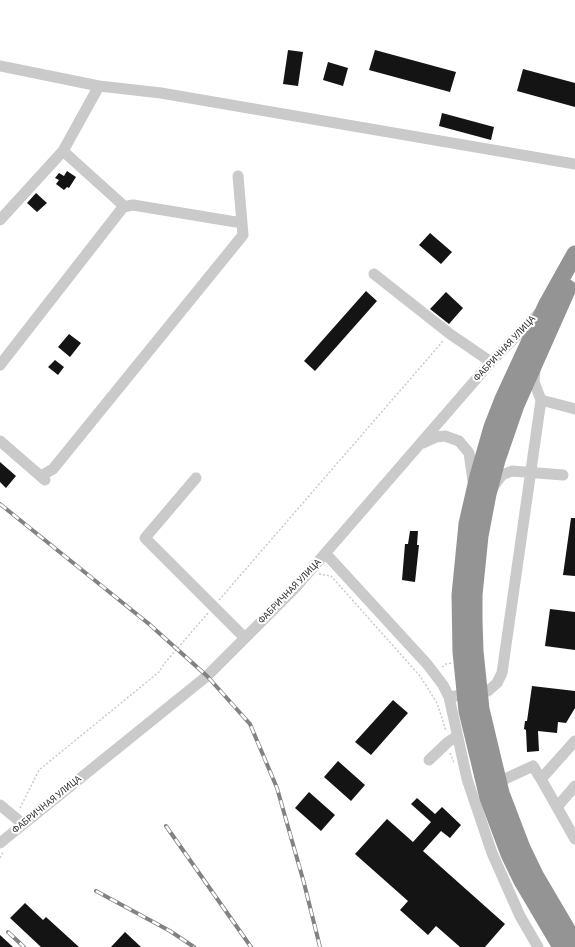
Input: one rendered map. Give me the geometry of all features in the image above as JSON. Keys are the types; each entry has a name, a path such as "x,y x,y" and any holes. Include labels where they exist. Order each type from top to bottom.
{"highway":[{"path":"479,499 483,456 503,400 546,306 575,254"},
{"path":"575,276 557,310 537,354 479,499 467,524 463,560 467,620 475,651 481,709 501,794 522,848 535,875 575,943"},
{"path":"467,620 461,652 467,711 488,798 509,854 522,881 561,947"}],"street":[{"path":"0,66 98,86 161,94 575,164"},
{"path":"0,220 63,151 98,86"},
{"path":"63,151 123,207"},
{"path":"0,441 43,479 53,469 243,235 238,176"},
{"path":"0,365 123,207 133,205 242,223"},
{"path":"374,274 450,334 491,362"},
{"name":"ФАБРИЧНАЯ УЛИЦА","path":"0,842 207,676 306,576 491,362 546,306"},
{"path":"449,697 488,691 493,688 500,678 506,653 542,400 534,382 537,354"},
{"path":"542,400 575,409"},
{"path":"416,448 436,437 452,437 459,441 469,452 479,499 492,489 502,475 512,471 563,475"},
{"path":"196,478 144,538 245,638"},
{"path":"326,554 436,674 449,697 453,739 462,761 492,853 506,887 538,947"},
{"path":"429,760 453,739"},
{"path":"541,779 575,741"},
{"path":"471,792 495,784 532,766 573,832"},
{"path":"557,807 575,786"},
{"path":"0,805 13,814 23,824"}],"path":[{"path":"13,814 21,807 39,770 159,672 164,664 450,334"},
{"path":"306,576 309,580 322,574 332,576 420,676 437,702 444,722 453,739 452,763 462,761"}],"building":[{"path":"288,50 303,52 298,86 283,84"},
{"path":"375,50 456,72 450,92 369,70"},
{"path":"328,62 348,68 343,86 323,80"},
{"path":"523,69 575,83 575,107 517,91"},
{"path":"442,113 494,127 491,140 439,126"},
{"path":"67,171 76,177 69,188 67,187 64,190 56,184 59,180 55,178 59,173 64,176"},
{"path":"36,193 47,203 37,212 27,203"},
{"path":"430,233 452,252 441,264 419,245"},
{"path":"366,291 377,301 315,371 304,361"},
{"path":"446,292 463,308 449,324 430,309"},
{"path":"69,334 81,343 70,357 58,347"},
{"path":"55,360 64,367 58,375 48,367"},
{"path":"0,462 16,476 6,488 0,482"},
{"path":"571,518 575,518 575,576 563,575"},
{"path":"410,531 418,531 417,545 419,545 415,582 402,580 405,544 408,544"},
{"path":"550,609 575,612 575,650 545,646"},
{"path":"532,686 575,691 575,708 566,723 558,722 557,733 538,731 539,751 527,752 526,730 524,729 525,721 527,721"},
{"path":"393,700 408,713 371,755 355,742"},
{"path":"338,761 365,785 351,801 324,777"},
{"path":"309,792 335,815 321,831 295,808"},
{"path":"417,798 435,814 442,807 461,825 450,838 441,831 423,851 505,924 485,947 460,947 436,926 428,935 400,910 408,901 355,854 387,819 413,842 431,822 411,804"},
{"path":"25,903 43,920 46,917 79,947 41,947 10,918"},
{"path":"125,932 141,947 111,947"},
{"path":"0,935 13,947 0,947"}],"railway":[{"path":"0,504 149,624 207,676 250,724 277,788 304,883 320,947"},
{"path":"166,826 251,947"},
{"path":"96,891 170,931 194,947"},
{"path":"8,932 24,947"}]}
